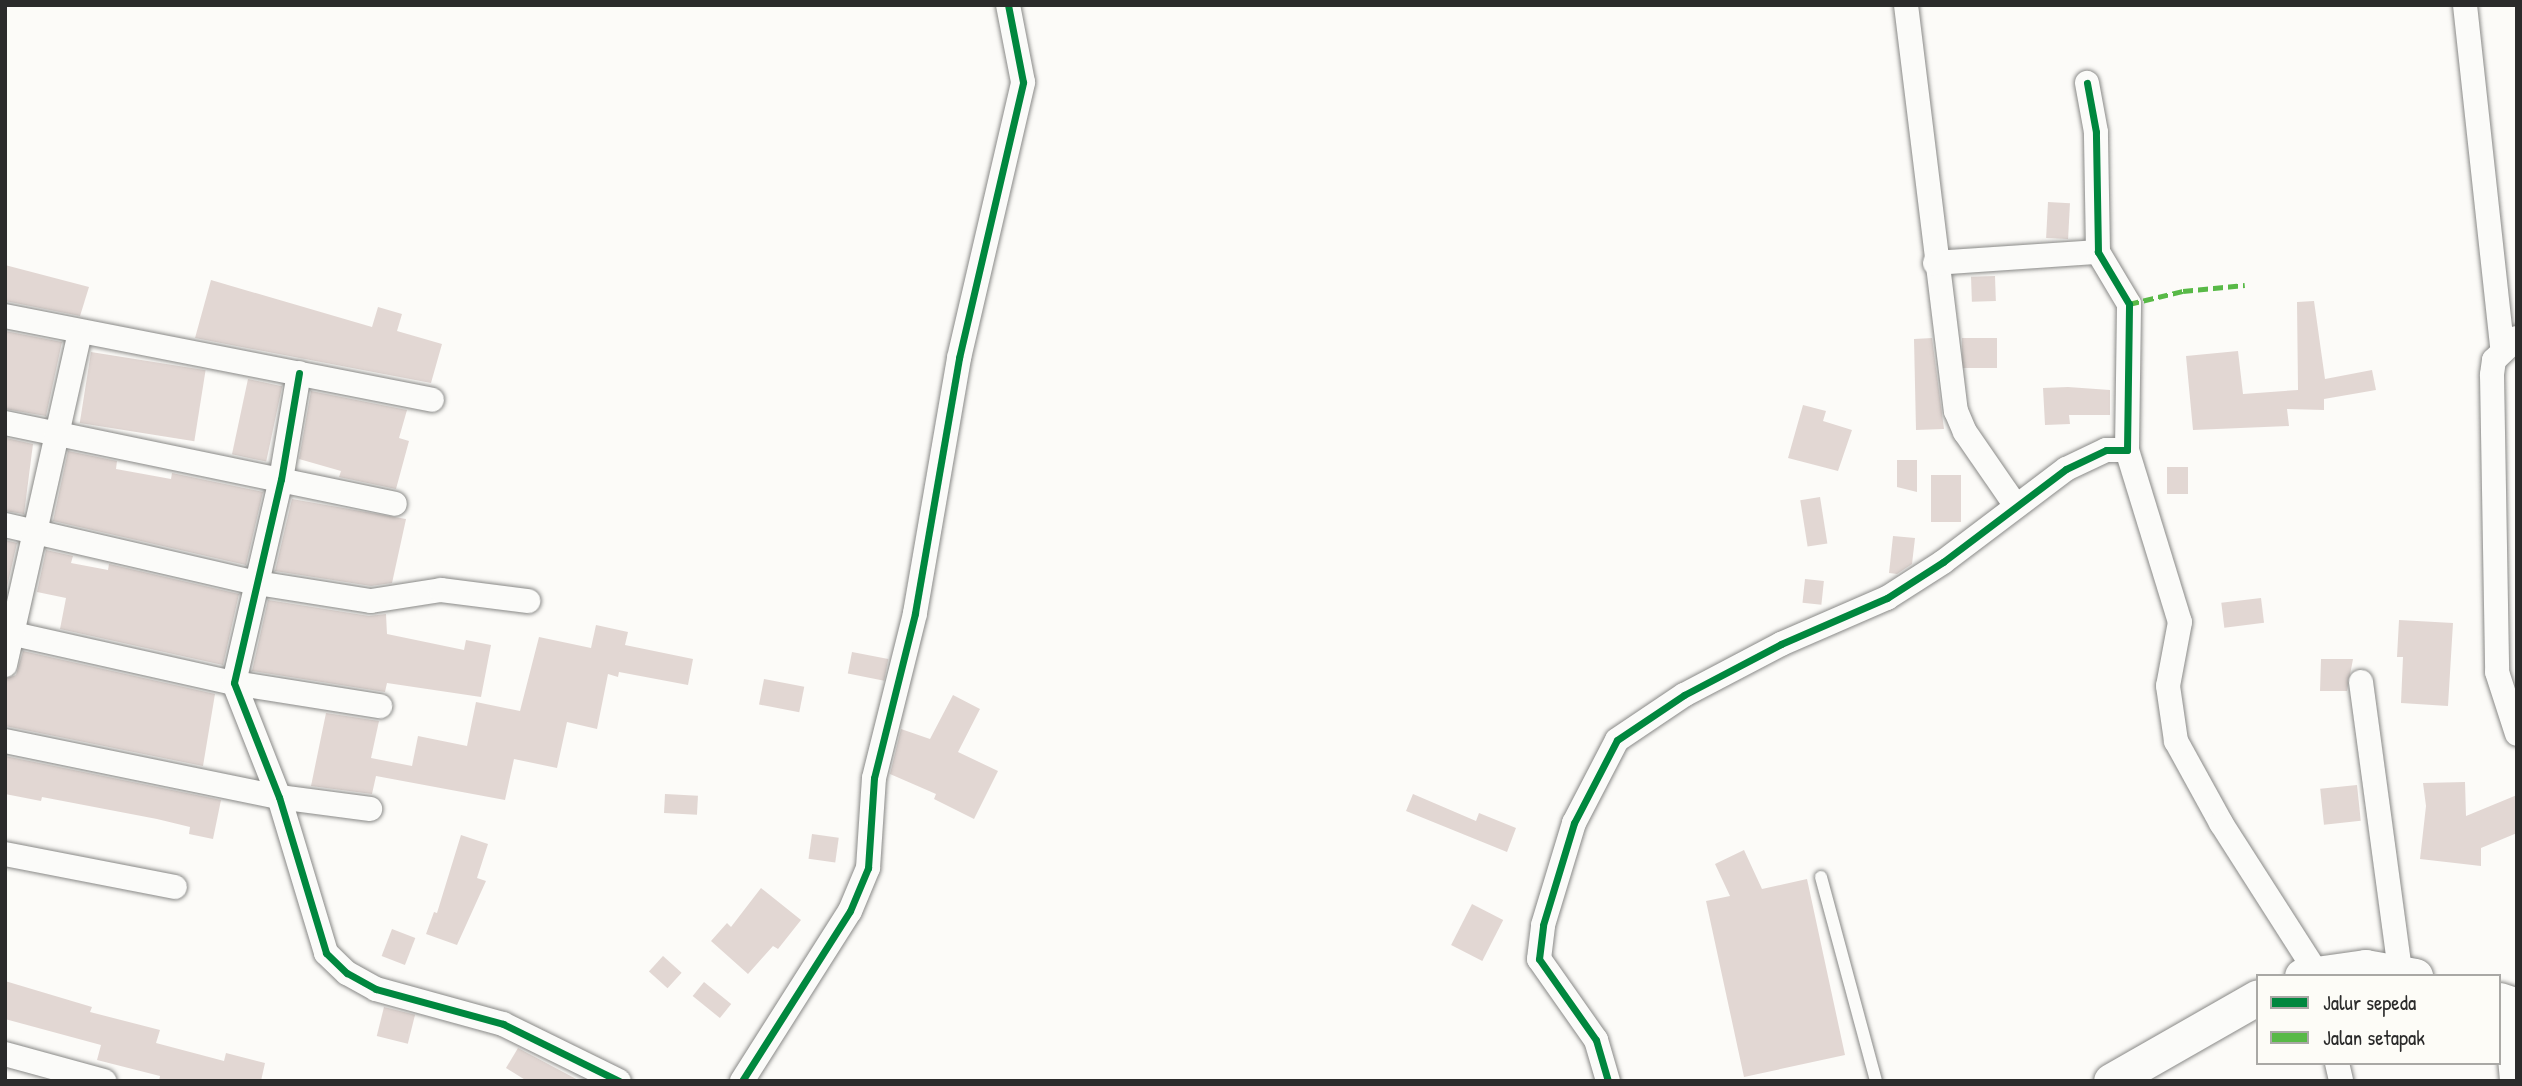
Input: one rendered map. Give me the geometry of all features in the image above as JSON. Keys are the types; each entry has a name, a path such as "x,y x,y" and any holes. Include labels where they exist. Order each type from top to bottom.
{"street":[{"path":"742,1081 850,911 868,868 874,778 915,613 959,358 1023,82 1008,5"},
{"path":"1906,5 1935,263 1956,411 1965,432 2016,506"},
{"path":"2465,5 2509,342 2494,360 2492,375 2494,623 2497,672 2517,734"},
{"path":"2087,83 2096,132 2098,252 2129,304 2127,450 2180,622 2168,686 2176,741 2221,823 2313,974 2407,974 2361,682"},
{"path":"1935,263 2098,252"},
{"path":"5,316 432,400"},
{"path":"5,665 9,633 58,436 80,332"},
{"path":"299,373 281,479 234,683 279,797 319,934 335,964 376,989 503,1024 619,1081"},
{"path":"5,423 395,504"},
{"path":"1608,1081 1596,1040 1539,959 1542,925 1574,823 1617,740 1684,695 1781,644 1887,598 2086,458 2106,450 2127,450"},
{"path":"5,525 257,583 371,601 441,590 528,601"},
{"path":"9,633 234,683 380,706"},
{"path":"5,741 279,797 370,809"},
{"path":"5,853 175,887"},
{"path":"2111,1081 2256,999"},
{"path":"2507,1003 2512,1081"},
{"path":"5,1054 63,1075 104,1081"}],"lane":[{"path":"1821,877 1877,1081"}],"building":[{"path":"2048,202 2070,203 2068,239 2046,238"},
{"path":"5,265 89,287 80,316 5,301"},
{"path":"1995,276 1996,301 1972,302 1971,277"},
{"path":"211,280 372,327 378,307 402,314 397,331 442,344 431,383 195,338"},
{"path":"2314,301 2325,379 2372,370 2376,390 2324,399 2324,410 2287,409 2289,426 2193,430 2186,356 2238,351 2243,394 2298,390 2297,302"},
{"path":"5,331 62,342 46,416 5,409"},
{"path":"1932,338 1944,429 1916,430 1914,339"},
{"path":"1962,338 1997,338 1997,368 1962,368"},
{"path":"91,352 206,370 194,441 80,423"},
{"path":"248,379 282,386 266,462 232,454"},
{"path":"2043,388 2110,390 2110,415 2069,415 2070,424 2045,425"},
{"path":"311,391 407,410 399,438 409,441 396,489 339,477 341,471 299,459"},
{"path":"1803,405 1826,411 1823,421 1852,430 1838,471 1788,458"},
{"path":"6,438 33,444 24,514 5,511"},
{"path":"68,451 117,461 116,469 171,479 172,473 263,492 246,565 53,521"},
{"path":"1897,460 1917,460 1917,492 1897,487"},
{"path":"2167,467 2188,467 2188,494 2167,494"},
{"path":"1931,475 1961,475 1961,522 1931,522"},
{"path":"1820,497 1827,543 1808,547 1800,500"},
{"path":"292,499 406,519 392,583 371,586 275,571"},
{"path":"1893,536 1915,538 1912,564 1897,574 1889,573"},
{"path":"5,540 17,543 7,587 5,587"},
{"path":"46,550 73,556 71,563 108,570 109,564 239,594 223,665 60,629 66,598 37,592"},
{"path":"1805,579 1824,581 1821,605 1802,603"},
{"path":"2261,598 2264,623 2224,628 2221,603"},
{"path":"268,600 369,616 386,614 387,634 464,650 466,640 491,645 481,697 387,683 385,692 252,671"},
{"path":"2399,620 2453,623 2448,706 2401,703 2403,657 2397,657"},
{"path":"596,625 628,632 625,645 693,659 688,685 619,672 618,677 608,674 597,729 567,722 557,768 514,759 505,800 376,776 372,794 311,786 326,713 379,721 371,758 412,766 418,736 467,746 476,702 520,711 539,637 591,648"},
{"path":"23,651 215,694 203,766 5,726 5,679 16,675"},
{"path":"852,652 888,659 884,681 848,674"},
{"path":"2321,659 2353,659 2347,691 2320,691"},
{"path":"764,679 804,687 799,712 759,705"},
{"path":"953,695 980,709 958,752 998,771 974,819 934,799 936,794 890,774 901,729 930,739"},
{"path":"5,756 221,800 213,839 189,834 190,827 157,819 42,797 41,801 5,794"},
{"path":"2465,782 2466,816 2517,795 2517,833 2481,848 2481,866 2420,859 2426,806 2423,783"},
{"path":"2357,785 2361,821 2324,825 2320,789"},
{"path":"665,794 698,796 697,815 664,813"},
{"path":"1413,794 1476,821 1479,813 1516,828 1507,852 1406,811"},
{"path":"812,834 839,838 835,863 809,859"},
{"path":"461,835 488,844 477,878 486,881 457,945 426,934 434,912 437,913"},
{"path":"1744,850 1762,889 1807,879 1845,1055 1744,1077 1706,901 1730,896 1715,864"},
{"path":"761,888 801,920 778,949 773,946 748,974 711,941 727,923 731,927"},
{"path":"1472,904 1503,920 1482,961 1451,945"},
{"path":"392,929 415,938 405,965 382,956"},
{"path":"663,956 682,973 668,988 649,972"},
{"path":"5,981 92,1007 90,1012 160,1030 156,1043 224,1061 226,1053 265,1063 261,1081 159,1081 160,1076 97,1060 101,1045 5,1019"},
{"path":"704,982 731,1004 720,1018 693,996"},
{"path":"384,1007 415,1015 408,1044 377,1036"},
{"path":"518,1048 580,1081 527,1081 506,1068"}],"marked path":[{"path":"2129,304 2183,291 2245,285"}],"cycle path":[{"path":"742,1081 850,911 868,868 874,778 915,613 959,358 1023,82 1008,5"},
{"path":"1608,1081 1596,1040 1539,959 1543,925 1574,823 1617,740 1684,695 1781,644 1887,598 1943,562 2066,469 2106,450 2127,450 2129,304 2098,252 2096,132 2087,83"},
{"path":"299,373 281,479 234,683 279,797 326,953 347,973 376,989 503,1024 619,1081"}]}
